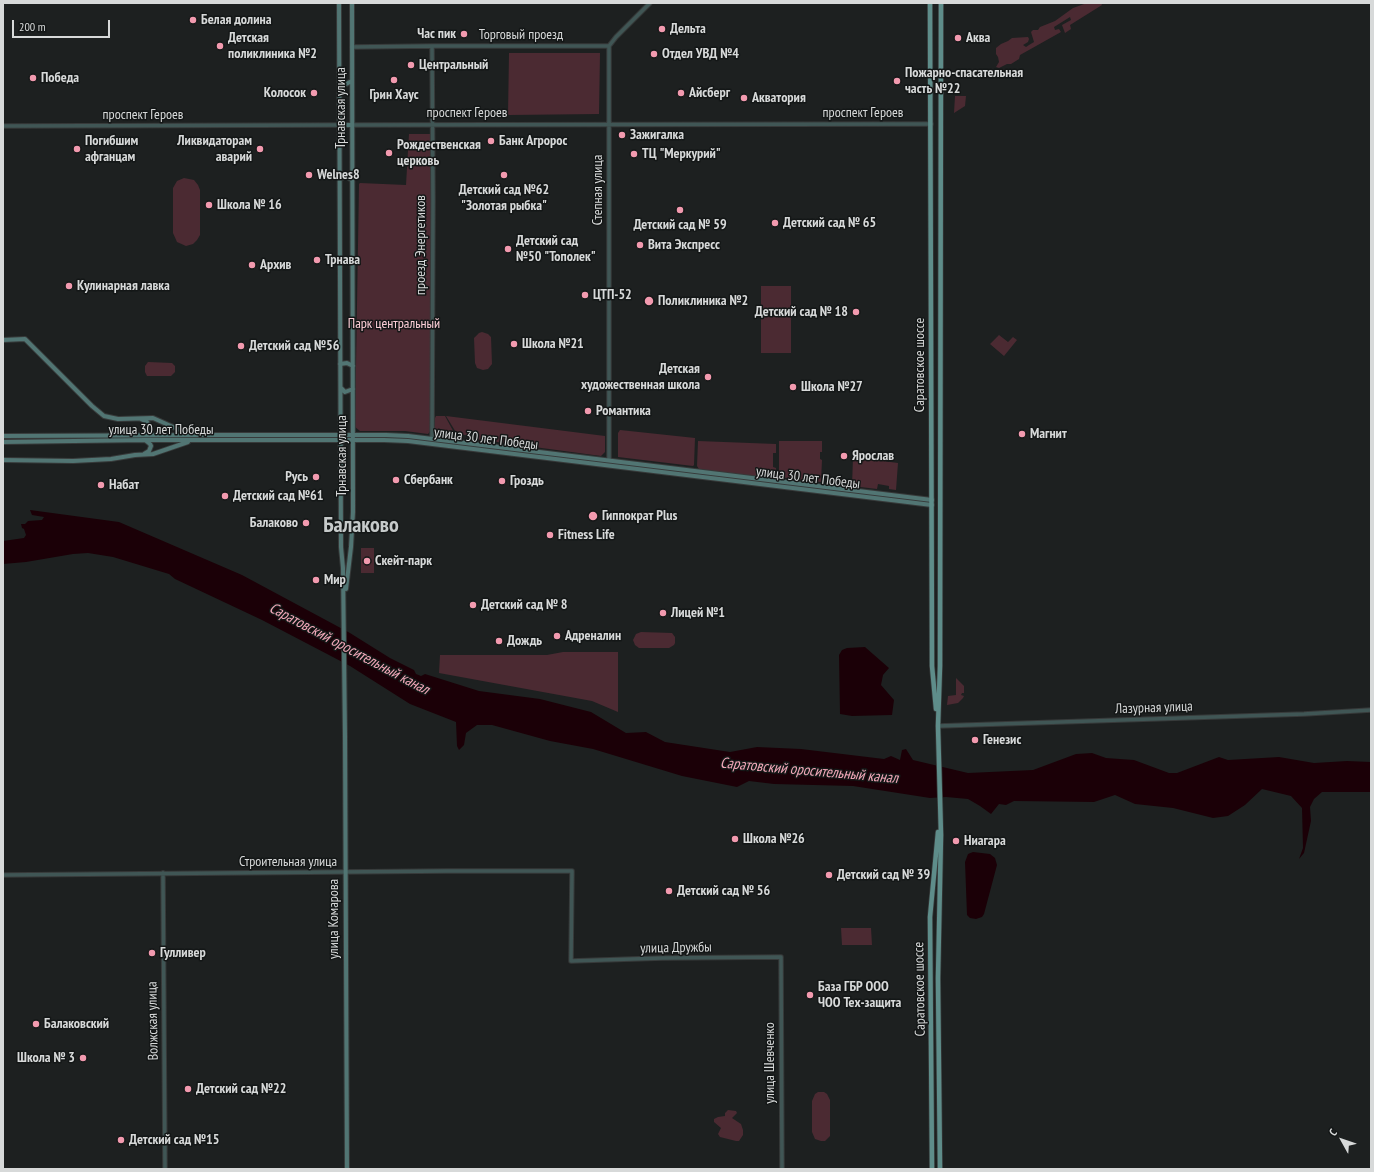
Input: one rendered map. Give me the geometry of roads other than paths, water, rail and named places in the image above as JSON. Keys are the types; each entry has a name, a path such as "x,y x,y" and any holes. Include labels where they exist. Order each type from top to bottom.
{"main road":[{"name":"Трнавская улица","path":"339,3 341,547 344,612"},
{"name":"Трнавская улица","path":"344,612 352,526 352,3"},
{"name":"Саратовское шоссе","path":"930,3 932,666 937,695"},
{"name":"Саратовское шоссе","path":"940,1169 938,984 941,835 937,695 940,503 941,3"},
{"path":"931,78 941,78"},
{"path":"340,80 346,84 352,81"},
{"name":"проспект Героев","path":"340,125 352,125"},
{"path":"931,165 941,165"},
{"path":"340,179 346,176 352,180"},
{"name":"улица 30 лет Победы","path":"3,340 25,339 92,406 104,416 118,419 153,418 182,431 220,435"},
{"path":"340,364 347,363 353,366"},
{"path":"931,371 940,371"},
{"path":"340,388 345,392 353,388"},
{"path":"141,419 147,422 150,427 145,435"},
{"path":"3,436 220,435 341,438"},
{"path":"353,438 386,435 432,439 609,463 940,503"},
{"name":"улица 30 лет Победы","path":"3,442 145,440 197,441 353,438 432,444 609,463"},
{"name":"проезд Энергетиков","path":"432,439 432,444"},
{"path":"141,455 150,449 150,444 145,440"},
{"name":"улица 30 лет Победы","path":"3,460 73,461 111,459 161,452 187,442 197,441"},
{"path":"341,547 351,547"},
{"name":"улица Комарова","path":"344,612 347,1169"},
{"name":"Саратовское шоссе","path":"932,1169 930,930 932,891 940,810"},
{"path":"932,891 934,889 937,890 939,894"}],"street":[{"path":"609,46 650,3"},
{"name":"проезд Энергетиков","path":"432,46 432,439"},
{"name":"Торговый проезд","path":"352,47 609,46"},
{"name":"Степная улица","path":"609,46 609,463"},
{"name":"проспект Героев","path":"352,125 931,124"},
{"name":"проспект Героев","path":"3,126 340,125"},
{"name":"Лазурная улица","path":"938,726 1288,715 1371,710"},
{"name":"Строительная улица","path":"3,875 572,871 571,961"},
{"name":"Волжская улица","path":"163,873 165,1169"},
{"name":"улица Дружбы","path":"571,961 664,958 781,957"},
{"name":"улица Шевченко","path":"781,957 782,1169"}],"water":[{"name":"Саратовский оросительный канал","path":"30,510 119,522 242,575 350,633 390,658 414,670 416,674 421,676 425,674 479,691 540,699 591,712 626,733 646,732 665,742 730,752 757,747 801,749 884,759 891,756 900,760 902,750 906,749 913,760 968,773 1033,770 1076,754 1092,753 1106,758 1134,760 1169,773 1177,773 1219,757 1228,760 1279,757 1314,763 1347,761 1371,762 1371,792 1322,792 1314,799 1310,807 1311,821 1304,853 1299,859 1303,848 1302,808 1291,796 1262,789 1245,805 1228,816 1213,818 1173,808 1135,804 1115,795 1094,802 1014,801 1006,805 999,804 991,814 968,799 946,797 930,798 853,786 774,784 749,781 737,787 682,776 593,749 550,741 492,725 477,725 466,733 464,745 459,750 457,746 456,722 410,704 350,666 262,620 175,579 169,574 113,557 88,553 3,564 3,541 24,538 26,535 21,524 25,524 28,521 42,520 44,517 32,515"},
{"path":"865,647 889,668 883,675 881,685 894,700 892,715 852,716 840,714 839,655 842,650 847,648"},
{"path":"973,852 990,854 995,858 997,865 984,914 982,917 976,919 970,918 967,915 965,862 968,854"}],"place":[{"name":"Белая долина","path":"193,20"},
{"name":"Дельта","path":"662,29"},
{"name":"Час пик","path":"464,34"},
{"name":"Аква","path":"958,38"},
{"name":"Детская поликлиника №2","path":"220,46"},
{"name":"Отдел УВД №4","path":"654,54"},
{"name":"Центральный","path":"411,65"},
{"name":"Победа","path":"33,78"},
{"name":"Грин Хаус","path":"394,80"},
{"name":"Пожарно-спасательная часть №22","path":"897,81"},
{"name":"Колосок","path":"314,93"},
{"name":"Айсберг","path":"681,93"},
{"name":"Акватория","path":"744,98"},
{"name":"Зажигалка","path":"622,135"},
{"name":"Банк Агророс","path":"491,141"},
{"name":"Погибшим афганцам","path":"77,149"},
{"name":"Ликвидаторам аварий","path":"260,149"},
{"name":"Рождественская церковь","path":"389,153"},
{"name":"ТЦ \"Меркурий\"","path":"634,154"},
{"name":"Welnes8","path":"309,175"},
{"name":"Детский сад №62 \"Золотая рыбка\"","path":"504,175"},
{"name":"Школа № 16","path":"209,205"},
{"name":"Детский сад № 59","path":"680,210"},
{"name":"Детский сад № 65","path":"775,223"},
{"name":"Вита Экспресс","path":"640,245"},
{"name":"Детский сад №50 \"Тополек\"","path":"508,249"},
{"name":"Трнава","path":"317,260"},
{"name":"Архив","path":"252,265"},
{"name":"Кулинарная лавка","path":"69,286"},
{"name":"ЦТП-52","path":"585,295"},
{"name":"Поликлиника №2","path":"649,301"},
{"name":"Детский сад № 18","path":"856,312"},
{"name":"Школа №21","path":"514,344"},
{"name":"Детский сад №56","path":"241,346"},
{"name":"Детская художественная школа","path":"708,377"},
{"name":"Школа №27","path":"793,387"},
{"name":"Романтика","path":"588,411"},
{"name":"Магнит","path":"1022,434"},
{"name":"Ярослав","path":"844,456"},
{"name":"Русь","path":"316,477"},
{"name":"Сбербанк","path":"396,480"},
{"name":"Гроздь","path":"502,481"},
{"name":"Набат","path":"101,485"},
{"name":"Детский сад №61","path":"225,496"},
{"name":"Гиппократ Plus","path":"593,516"},
{"name":"Балаково","path":"306,523"},
{"name":"Fitness Life","path":"550,535"},
{"name":"Скейт-парк","path":"367,561"},
{"name":"Мир","path":"316,580"},
{"name":"Детский сад № 8","path":"473,605"},
{"name":"Лицей №1","path":"663,613"},
{"name":"Адреналин","path":"557,636"},
{"name":"Дождь","path":"499,641"},
{"name":"Генезис","path":"975,740"},
{"name":"Школа №26","path":"735,839"},
{"name":"Ниагара","path":"956,841"},
{"name":"Детский сад № 39","path":"829,875"},
{"name":"Детский сад № 56","path":"669,891"},
{"name":"Гулливер","path":"152,953"},
{"name":"База ГБР ООО ЧОО Тех-защита","path":"810,995"},
{"name":"Балаковский","path":"36,1024"},
{"name":"Школа № 3","path":"83,1058"},
{"name":"Детский сад №22","path":"188,1089"},
{"name":"Детский сад №15","path":"121,1140"}],"district":[{"name":"Балаково","path":"361,526"}],"park label":[{"name":"Парк центральный","path":"394,324"}]}
